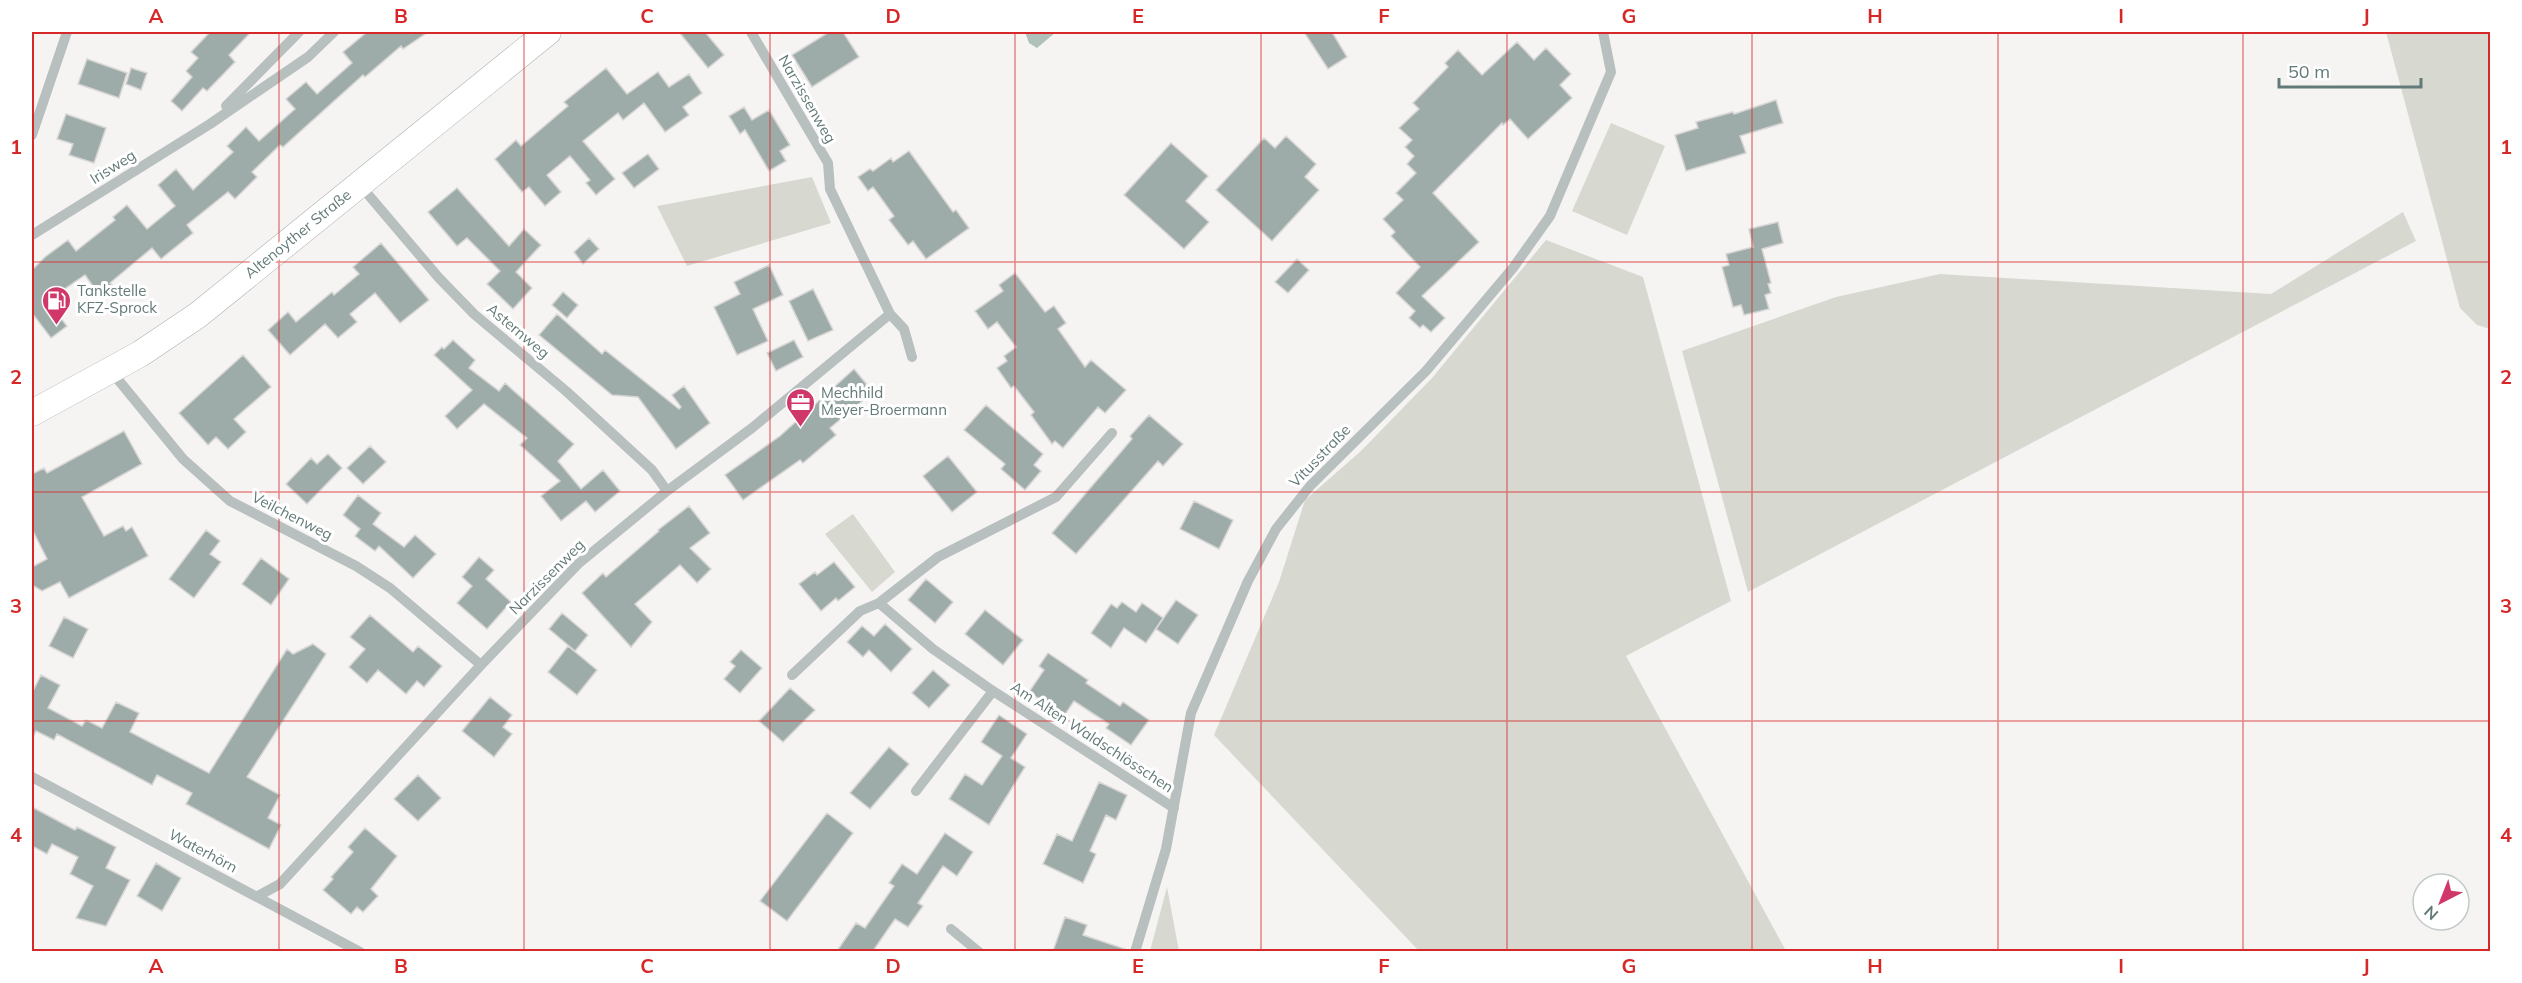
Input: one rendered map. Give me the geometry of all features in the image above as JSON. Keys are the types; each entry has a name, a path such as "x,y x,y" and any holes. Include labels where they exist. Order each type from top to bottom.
{"main road":[{"name":"Altenoyther Straße","path":"32,413 111,371 198,315 549,32"}],"street":[{"path":"32,135 67,32"},
{"name":"Irisweg","path":"210,124 299,32"},
{"name":"Irisweg","path":"32,235 210,124 308,57 334,32"},
{"name":"Narzissenweg","path":"751,32 828,163 830,189 890,314 904,329 912,357"},
{"name":"Vitusstraße","path":"1135,951 1166,849 1191,713 1248,581 1276,529 1310,486 1426,371 1513,268 1550,216 1611,72 1603,32"},
{"name":"Asternweg","path":"360,184 439,278 474,314 566,391 652,470 667,491"},
{"name":"Narzissenweg","path":"258,896 280,884 481,664 578,564 667,491 752,428 890,314"},
{"name":"Veilchenweg","path":"111,371 183,459 230,501 356,566 390,588 481,664"},
{"path":"792,675 860,611 879,603 938,557 1056,496 1112,433"},
{"name":"Am Alten Waldschlösschen","path":"879,603 933,649 993,691 1174,808"},
{"name":"Am Alten Waldschlösschen","path":"916,790 993,691"},
{"name":"Waterhörn","path":"32,777 360,951"},
{"path":"951,929 979,951"}],"shaded area":[{"path":"1025,32 1056,32 1037,48 1029,43"},
{"path":"2386,32 2490,32 2490,329 2477,325 2460,308"},
{"path":"1611,123 1665,146 1627,235 1572,211"},
{"path":"812,177 831,223 687,266 657,206"},
{"path":"2403,212 2416,241 1748,592 1682,351 1836,297 1940,274 2271,294"},
{"path":"1546,240 1643,277 1731,601 1626,656 1786,951 1419,951 1214,735 1279,582 1305,500 1361,451 1432,378"},
{"path":"853,514 895,572 872,592 825,534"},
{"path":"1167,887 1179,951 1150,951"}],"building":[{"path":"210,32 251,32 229,55 235,62 207,91 203,88 182,111 171,101 192,77 186,71 198,58 191,52"},
{"path":"367,32 428,32 403,49 401,46 365,77 363,75 283,147 280,145 252,172 257,177 235,199 228,192 187,225 193,233 161,259 152,248 110,283 113,286 100,296 85,275 47,301 67,326 51,338 32,313 32,270 45,257 68,240 76,251 115,220 113,217 127,205 147,229 175,206 158,185 176,169 193,190 233,152 227,146 246,127 259,141 295,109 286,99 306,82 317,94 352,63 343,52"},
{"path":"679,32 705,32 724,55 708,68"},
{"path":"829,32 843,32 859,57 812,87 792,55"},
{"path":"1304,32 1332,32 1347,57 1328,69"},
{"path":"1517,42 1534,60 1546,48 1571,74 1560,85 1572,98 1528,139 1510,119 1503,125 1502,123 1433,193 1479,242 1422,296 1445,318 1431,332 1423,325 1420,328 1409,318 1415,311 1396,293 1420,267 1391,236 1395,232 1383,219 1403,200 1396,193 1416,173 1407,164 1414,156 1405,147 1412,140 1399,128 1419,109 1413,103 1448,67 1445,63 1458,50 1482,75"},
{"path":"87,59 127,73 119,98 78,84"},
{"path":"131,68 147,73 141,90 126,84"},
{"path":"606,68 627,94 658,72 669,87 689,74 702,93 683,107 689,115 665,132 644,103 623,120 618,113 583,141 615,179 596,195 586,183 590,180 570,156 547,175 561,192 545,206 529,187 522,192 495,159 516,140 521,146 568,106 564,102"},
{"path":"1776,100 1783,123 1740,136 1746,153 1686,171 1675,135 1698,128 1696,122 1733,112 1734,114"},
{"path":"744,107 752,120 769,110 790,145 780,151 786,161 769,171 745,130 740,134 729,116"},
{"path":"66,114 106,128 94,163 69,155 73,144 57,139"},
{"path":"1286,136 1316,164 1305,177 1319,190 1272,241 1216,190 1264,138 1275,148"},
{"path":"1171,143 1208,176 1186,201 1209,222 1184,249 1124,195"},
{"path":"909,151 953,212 956,210 969,228 926,259 913,241 908,245 889,220 894,216 873,187 868,191 858,177 870,169 873,171 891,158 893,162"},
{"path":"648,154 659,169 634,188 622,173"},
{"path":"457,188 509,246 524,229 541,245 516,272 532,288 513,309 487,284 500,271 467,238 457,246 428,212"},
{"path":"1778,222 1783,243 1762,249 1771,283 1768,284 1771,293 1765,295 1769,309 1744,315 1741,305 1733,307 1722,267 1729,265 1726,254 1753,247 1749,229"},
{"path":"589,238 599,249 583,264 574,252"},
{"path":"381,243 429,300 400,323 375,293 350,314 357,322 338,338 325,324 290,355 268,330 288,312 296,322 332,292 334,295 359,274 353,267"},
{"path":"1297,259 1309,270 1288,293 1275,282"},
{"path":"769,265 783,295 753,309 768,341 737,355 714,307 740,294 734,282"},
{"path":"1015,273 1045,312 1054,306 1066,323 1058,329 1085,367 1091,360 1126,390 1105,413 1098,407 1063,448 1055,441 1052,444 1031,415 1034,412 1014,386 1011,388 997,368 1007,361 1004,356 1016,347 997,322 988,329 975,311 1003,291 999,285"},
{"path":"813,289 833,330 808,341 789,301"},
{"path":"563,292 578,305 567,318 552,305"},
{"path":"557,314 602,354 605,350 679,409 681,407 672,395 684,386 710,423 676,449 638,397 612,395 539,335"},
{"path":"453,340 475,360 469,368 499,391 505,383 574,444 558,461 581,489 603,470 620,491 595,512 586,501 561,521 541,496 560,481 520,445 527,438 484,404 457,429 445,416 472,390 434,355"},
{"path":"794,340 803,357 776,371 767,353"},
{"path":"243,355 271,387 234,419 246,432 228,449 216,437 208,445 179,413"},
{"path":"854,369 873,392 830,428 836,435 803,463 800,460 743,500 725,475 780,436"},
{"path":"986,405 1043,454 1034,465 1041,471 1025,490 1001,469 1005,464 964,430"},
{"path":"1149,415 1183,444 1163,466 1158,461 1076,554 1052,533 1132,439 1130,436"},
{"path":"124,431 142,464 82,497 104,536 123,526 126,531 132,527 148,556 69,598 60,582 42,591 32,585 32,567 47,559 32,529 32,474 44,468 47,473"},
{"path":"370,446 386,462 363,484 347,468"},
{"path":"328,454 342,468 307,504 286,484 311,458 317,464"},
{"path":"948,456 977,492 952,512 923,476"},
{"path":"358,495 381,513 373,524 404,547 415,535 436,554 413,578 379,546 375,551 355,536 360,529 343,515"},
{"path":"1194,501 1233,520 1219,549 1180,529"},
{"path":"689,506 710,533 690,548 711,569 697,583 680,565 635,604 652,622 631,647 582,593 603,573 606,577 658,530"},
{"path":"206,530 220,541 210,554 221,562 194,598 169,579"},
{"path":"479,557 494,570 486,579 511,602 487,629 457,603 472,586 462,577"},
{"path":"261,558 289,579 271,605 242,584"},
{"path":"834,562 855,587 838,601 836,598 821,611 799,584 815,572 817,575"},
{"path":"926,579 953,602 935,623 908,600"},
{"path":"1176,600 1198,615 1178,644 1156,629"},
{"path":"1122,602 1136,612 1142,603 1163,618 1146,643 1124,628 1111,648 1091,633 1111,604 1117,608"},
{"path":"985,610 1023,640 1003,665 965,634"},
{"path":"562,613 588,635 575,651 549,629"},
{"path":"370,615 413,652 418,646 442,666 424,687 417,681 406,694 378,670 367,683 349,667 365,649 350,637"},
{"path":"64,617 88,629 73,658 49,646"},
{"path":"885,624 912,649 891,672 869,650 863,657 847,642 862,626 874,636"},
{"path":"313,644 326,654 247,777 280,795 268,818 281,825 269,849 186,804 192,793 157,775 152,785 57,734 54,740 36,731 32,740 32,693 41,675 60,685 48,708 82,726 86,720 102,728 116,702 139,713 130,732 209,773 287,649 293,654"},
{"path":"568,646 597,670 577,695 548,672"},
{"path":"741,650 762,668 740,693 724,679 735,666 730,662"},
{"path":"1048,653 1088,680 1086,683 1120,706 1123,702 1149,720 1131,745 1106,728 1109,724 1074,701 1064,716 1029,692 1044,670 1039,666"},
{"path":"933,670 950,685 929,708 912,693"},
{"path":"790,688 815,710 783,742 759,721"},
{"path":"490,697 512,715 503,727 512,734 494,757 462,731"},
{"path":"999,715 1027,734 1011,758 1025,767 989,825 949,799 965,774 982,785 1002,756 981,742"},
{"path":"889,747 909,764 870,809 850,793"},
{"path":"418,775 441,798 418,821 394,799"},
{"path":"1099,782 1127,795 1116,820 1106,815 1090,851 1096,854 1083,883 1043,864 1057,834 1072,841"},
{"path":"32,807 75,830 77,827 116,847 106,868 130,880 106,926 76,918 93,886 70,874 78,857 52,844 47,854 32,846"},
{"path":"827,813 853,833 787,921 760,901"},
{"path":"365,828 397,856 371,889 378,896 363,912 357,907 351,914 323,890 353,852 348,847"},
{"path":"945,833 973,852 957,876 943,866 918,903 923,906 908,927 895,919 873,951 837,951 856,923 865,928 894,886 889,883 902,864 917,874"},
{"path":"156,863 181,878 162,911 137,896"},
{"path":"1065,917 1087,925 1083,935 1125,949 1125,951 1053,951"}],"place":[{"name":"Tankstelle KFZ-Sprock","path":"56,326"},
{"name":"Mechhild Meyer-Broermann","path":"800,428"}]}
